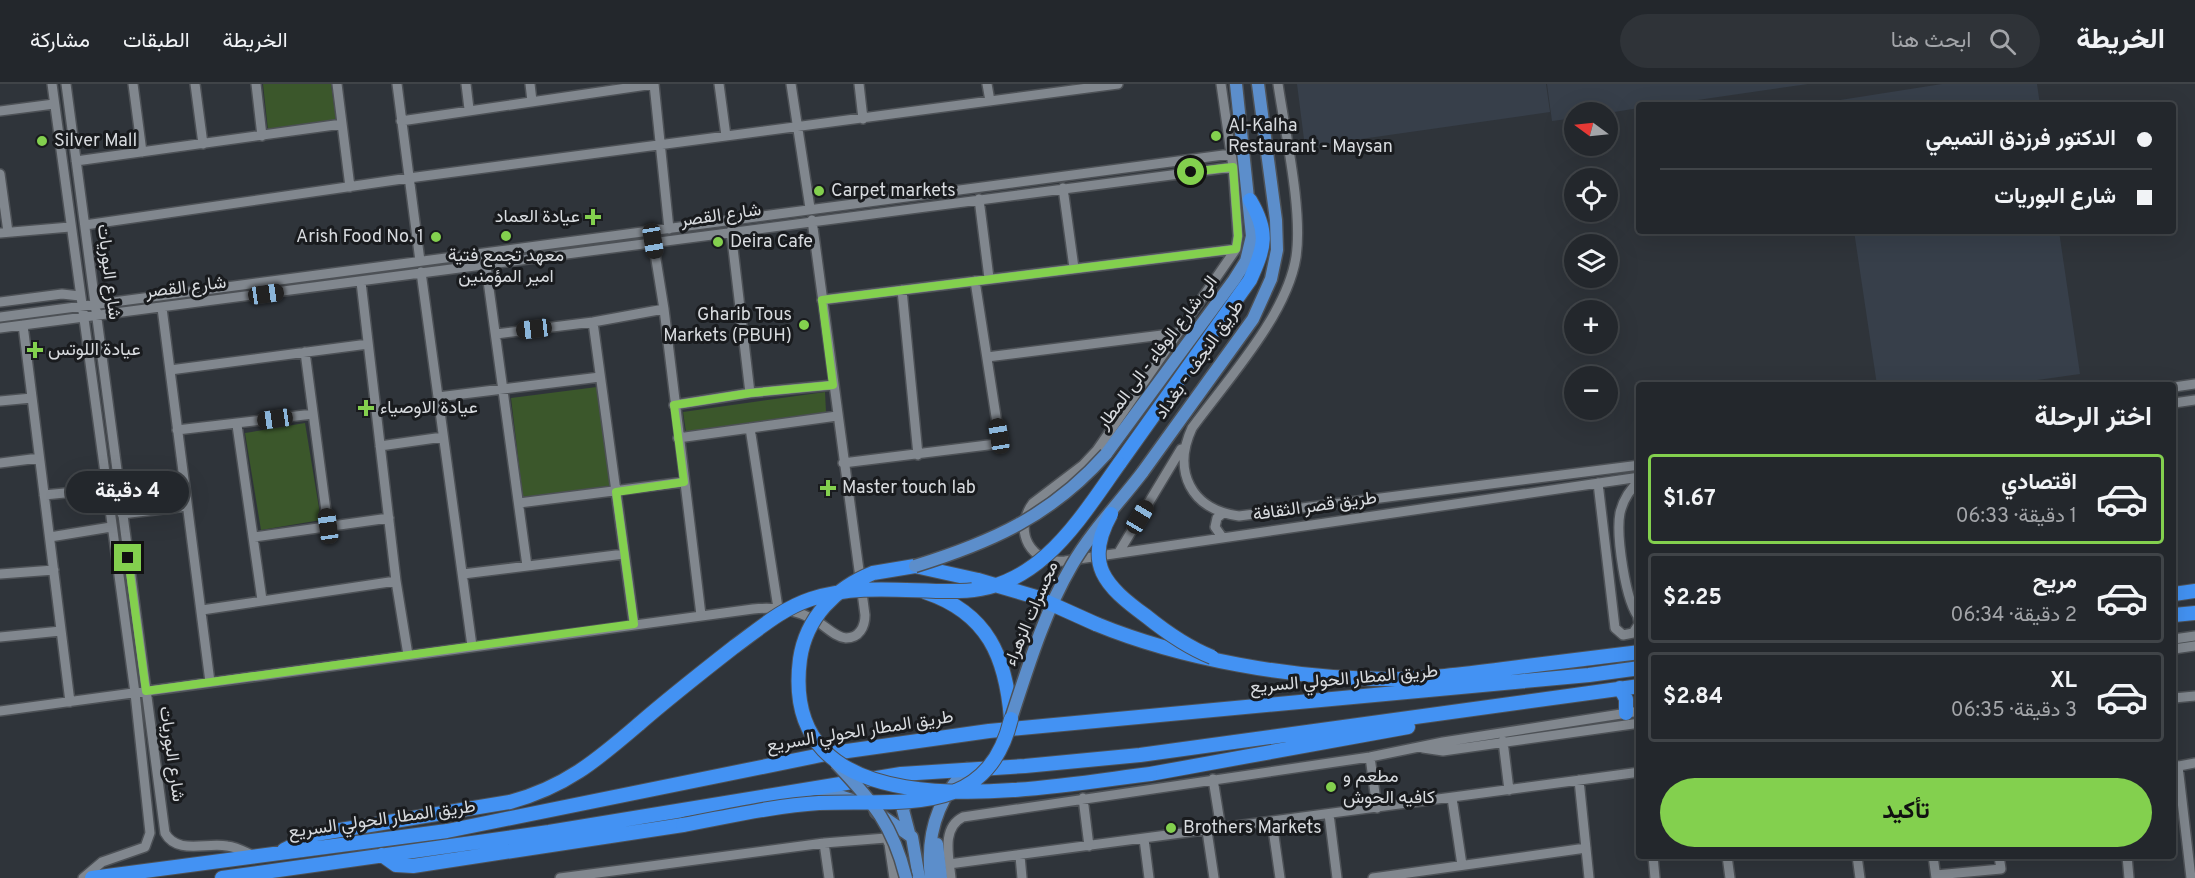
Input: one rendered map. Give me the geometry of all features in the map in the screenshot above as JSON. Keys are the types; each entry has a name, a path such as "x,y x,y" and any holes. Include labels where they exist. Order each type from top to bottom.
{"highway":[{"path":"281,852 292,844 316,834 532,796 573,777 677,691 771,619 795,605 845,591 873,588 984,590 1024,573 1057,547 1250,280 1264,237 1261,218 1250,200"},
{"path":"1111,514 1098,542 1099,564 1106,582 1116,594 1167,633 1191,648 1212,657"},
{"path":"1505,704 1472,715 1150,774 995,792 942,792 881,782 836,763 815,736 801,698 801,656 808,630 828,602 849,584 886,569 915,566 1005,587 1139,641 1268,669 1386,679 1448,676 1636,652"},
{"path":"382,855 396,865 413,866 818,803 919,802 958,792 992,764 1003,746 1011,719 1004,673 983,628 956,607 938,597 913,589"},
{"path":"2176,594 2195,591"},
{"path":"2176,615 2195,613"},
{"name":"طريق المطار الحولي السريع","path":"92,878 447,831 786,762 920,739 1589,675 1636,669"},
{"name":"طريق المطار الحولي السريع","path":"222,878 310,872 382,855 745,801 901,774 1140,754 1636,686"},
{"path":"1620,688 1633,712"}],"main road":[{"name":"الى شارع الوفاء - الى المطار","path":"915,566 978,545 1019,526 1066,494 1106,454 1243,268 1252,236 1236,84"},
{"name":"طريق النجف - بغداد","path":"1142,473 1253,319 1271,279 1276,249 1276,220 1258,84"},
{"name":"مجسرات الزهراء","path":"1011,719 1039,636 1063,581 1080,552 1142,473"},
{"path":"836,763 878,810 894,838 906,878"},
{"path":"932,828 951,788 967,769"},
{"path":"814,788 856,802 909,833"},
{"path":"919,878 903,804 915,792 927,793 935,802 931,878"},
{"path":"941,878 937,852 938,828 958,792"}],"street":[{"name":"شارع البوريات","path":"52,84 135,693 149,841 142,849 102,862 82,878"},
{"name":"شارع البوريات","path":"66,84 164,827 168,837 181,846 224,845 254,856"},
{"path":"133,84 142,152"},
{"path":"195,84 203,144"},
{"path":"256,84 262,136"},
{"path":"336,84 350,187"},
{"path":"397,84 420,261"},
{"path":"466,84 469,109"},
{"path":"530,84 532,101"},
{"path":"401,121 532,101 592,88 654,84 669,229"},
{"path":"718,84 726,136"},
{"path":"791,84 810,208"},
{"path":"859,84 863,119"},
{"path":"987,84 990,101"},
{"path":"1030,84 1032,96"},
{"path":"85,225 409,178 1118,84"},
{"path":"822,300 1236,249 1238,236 1232,154 1221,84"},
{"path":"1119,552 1184,446 1192,428 1270,320 1291,279 1297,234 1278,84"},
{"path":"0,111 54,104"},
{"path":"76,161 342,124"},
{"name":"شارع القصر","path":"0,317 669,229 810,208 904,198 1232,154"},
{"name":"شارع القصر","path":"0,328 361,282 812,220 1233,167"},
{"path":"0,174 4,233 70,227"},
{"path":"1063,188 1074,268"},
{"path":"934,194 932,201 936,205"},
{"path":"904,198 908,203 905,209"},
{"path":"979,199 989,278"},
{"path":"0,711 701,615 778,608 813,619 840,636 853,637 863,628 865,615 812,220"},
{"path":"730,231 750,393"},
{"path":"585,240 582,244 585,251"},
{"path":"653,241 664,309 701,615"},
{"path":"552,244 555,250 553,255"},
{"name":"طريق قصر الثقافة","path":"1236,249 1097,450 1083,465 1033,503 1024,519 1024,536 1027,545 1040,557 1048,561 1065,561 1636,479"},
{"path":"485,253 527,566"},
{"path":"421,272 472,646"},
{"path":"843,463 996,444 999,436 975,281"},
{"path":"361,282 396,581 408,655"},
{"path":"902,290 918,455"},
{"path":"0,302 62,294 80,296"},
{"path":"162,308 210,682"},
{"path":"496,334 593,322 664,309"},
{"path":"593,322 634,624"},
{"path":"23,325 70,702"},
{"path":"987,357 1178,333"},
{"path":"170,370 368,344"},
{"path":"305,352 328,526"},
{"path":"438,397 503,387 600,377"},
{"path":"2176,387 2195,384"},
{"path":"674,405 750,393 833,385"},
{"path":"0,401 32,398"},
{"path":"2176,403 2195,400"},
{"path":"177,430 237,425 313,414"},
{"path":"678,438 837,417"},
{"path":"237,425 262,600"},
{"path":"750,428 778,608"},
{"path":"380,446 443,437"},
{"path":"1184,446 1184,468 1192,489 1208,505 1223,513 1217,518 1215,527 1222,537"},
{"path":"0,463 39,458"},
{"name":"طريق قصر الثقافة","path":"1223,513 1251,515 1636,466"},
{"path":"519,503 684,482"},
{"path":"1598,483 1614,628 1623,635 1633,633 1636,628"},
{"path":"1636,484 1625,499 1619,528 1630,603 1636,613"},
{"path":"44,495 106,489"},
{"path":"122,514 187,506"},
{"path":"254,537 389,518"},
{"path":"50,537 111,527"},
{"path":"463,574 624,554"},
{"path":"0,574 54,570"},
{"path":"202,610 396,581"},
{"path":"0,637 61,631"},
{"path":"2176,639 2195,636"},
{"path":"2176,649 2195,646"},
{"path":"2176,698 2195,696"},
{"path":"951,878 950,828 954,821 963,817 1370,757 1423,748 1443,742 1633,712"},
{"path":"1423,748 1443,752 1503,741 1636,724"},
{"path":"1503,741 1509,790"},
{"path":"1370,757 1377,808"},
{"path":"2191,878 2176,766 2195,763"},
{"path":"950,864 1636,773"},
{"path":"1213,779 1221,829"},
{"path":"1579,780 1589,878"},
{"path":"1083,798 1089,846"},
{"path":"1452,798 1462,865"},
{"path":"1329,814 1337,878"},
{"path":"1272,822 1280,878"},
{"path":"1208,831 1214,878"},
{"path":"565,878 824,843 886,838 890,843 894,878"},
{"path":"1144,839 1149,878"},
{"path":"824,843 829,878"},
{"path":"1373,878 1586,848"},
{"path":"1020,856 1022,878"},
{"path":"1653,859 1655,878"},
{"path":"1727,859 1730,878"},
{"path":"1857,859 1860,878"},
{"path":"1934,859 1936,877 2001,869 1999,859"},
{"path":"2127,859 2129,878"},
{"path":"635,867 637,878"}],"shaded area":[{"path":"1297,84 1546,84 1550,112 1305,147"},
{"path":"1547,84 1808,84 1684,102 1636,102 1636,108 1618,111 1618,102 1564,102 1564,119 1552,121"},
{"path":"1942,84 2037,84 2040,102 1834,102"},
{"path":"1854,234 2059,234 2080,374 2024,382 1877,382"}],"green space":[{"path":"263,84 331,84 336,120 268,130"},
{"path":"597,387 610,487 523,498 511,398"},
{"path":"825,392 826,412 686,432 683,412"},
{"path":"305,423 321,520 261,530 245,433"}],"place":[{"name":"Al-Kalha Restaurant - Maysan","path":"1216,136"},
{"name":"Silver Mall","path":"42,141"},
{"name":"Carpet markets","path":"819,191"},
{"name":"عيادة العماد","path":"593,217"},
{"name":"معهد تجمع فتية امير المؤمنين","path":"506,236"},
{"name":"Arish Food No. 1","path":"436,237"},
{"name":"Deira Cafe","path":"718,242"},
{"name":"Gharib Tous Markets (PBUH)","path":"804,325"},
{"name":"عيادة اللوتس","path":"35,350"},
{"name":"عيادة الاوصياء","path":"366,408"},
{"name":"Master touch lab","path":"828,488"},
{"name":"مطعم و كافيه الحوش","path":"1331,787"},
{"name":"Brothers Markets","path":"1171,828"}],"route":[{"path":"128,558 146,691 634,624 616,492 684,482 674,405 750,393 833,385 822,300 1236,249 1238,236 1233,167 1191,172"}]}
